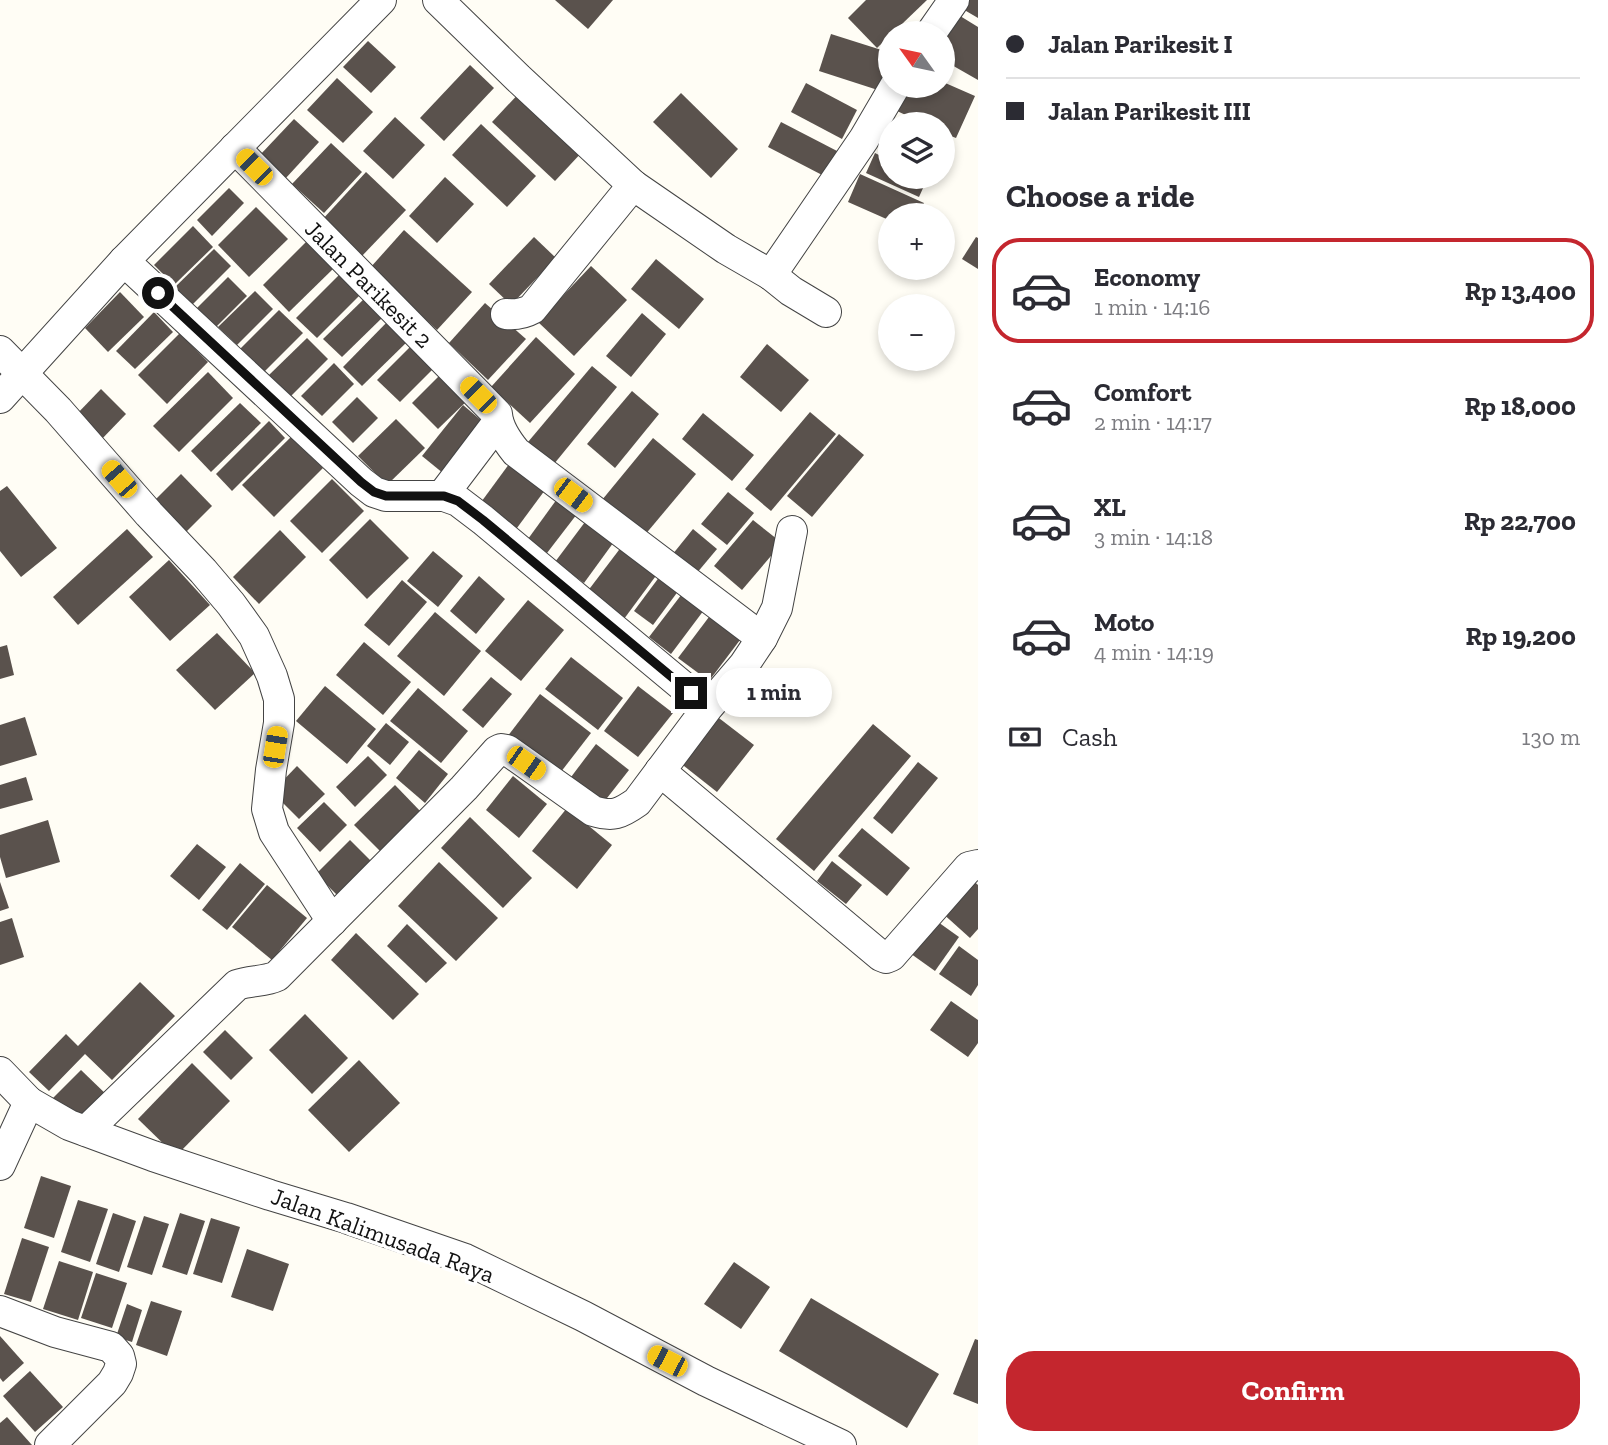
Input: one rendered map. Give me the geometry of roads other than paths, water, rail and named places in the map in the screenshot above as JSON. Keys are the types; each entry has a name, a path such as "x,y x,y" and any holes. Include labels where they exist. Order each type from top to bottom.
{"street":[{"path":"0,398 124,261 381,0"},
{"path":"438,0 633,185 726,249 826,312"},
{"path":"939,21 954,0"},
{"path":"771,275 864,139 888,98"},
{"name":"Jalan Parikesit 2","path":"235,148 497,414 498,422 516,452 762,638"},
{"path":"506,314 517,315 532,309 633,185"},
{"path":"124,261 374,492 386,496 442,496 458,501 691,693"},
{"path":"0,351 203,571 254,636 279,699 279,723 268,809 274,832 332,921"},
{"path":"442,496 498,422"},
{"path":"86,1131 227,993 245,982 277,976 464,788 496,751 507,750 593,811 608,815 623,812 637,802 762,638 776,608 792,531"},
{"path":"660,771 870,948 886,958 891,956 969,867 978,866"},
{"name":"Jalan Kalimusada Raya","path":"0,1072 29,1102 69,1125 153,1156 465,1259 583,1316 706,1381 841,1445"},
{"path":"0,1165 29,1102"},
{"path":"0,1311 55,1332 111,1347 119,1356 121,1364 112,1382 50,1445"}]}
